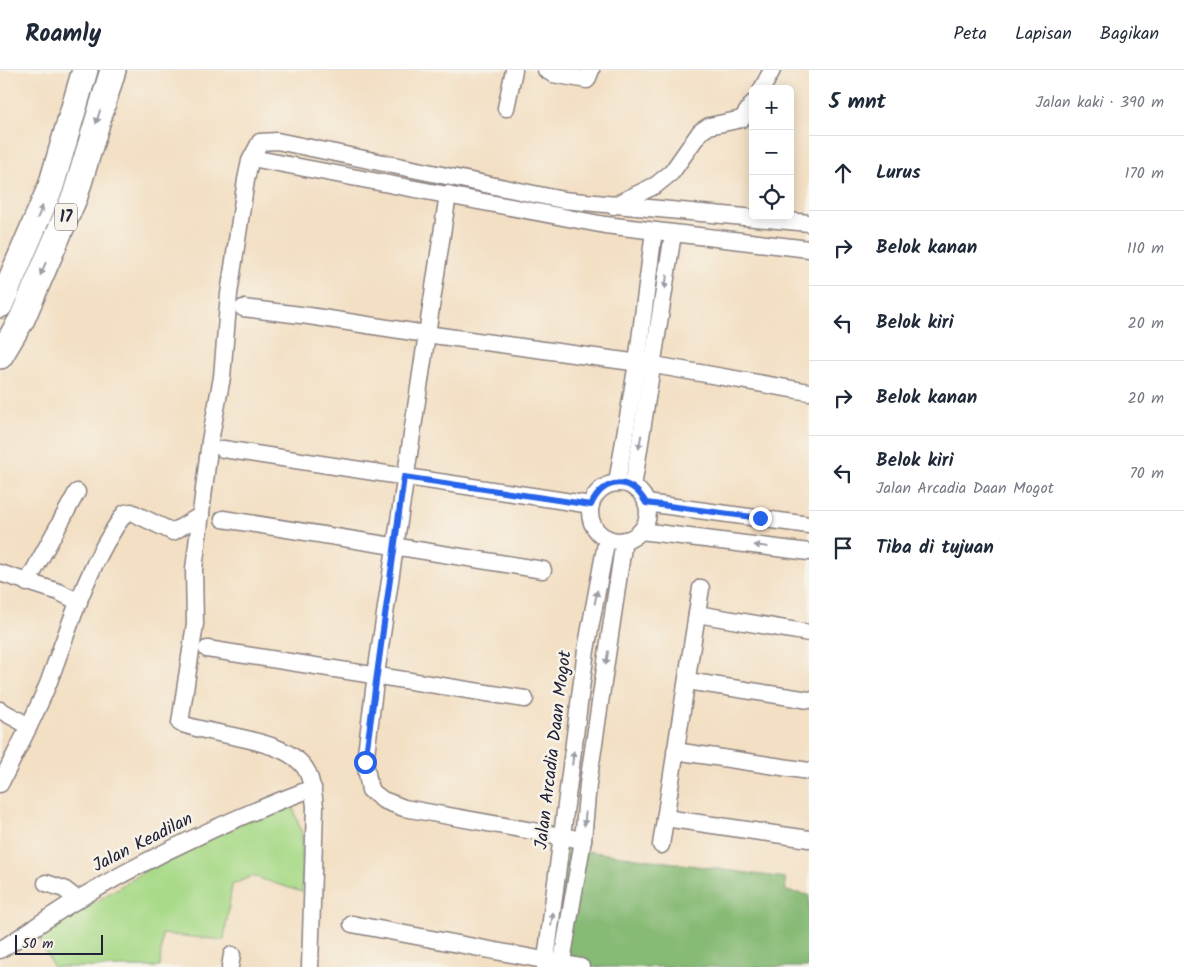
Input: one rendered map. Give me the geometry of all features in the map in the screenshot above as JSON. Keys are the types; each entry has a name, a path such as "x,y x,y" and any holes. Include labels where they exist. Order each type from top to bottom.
{"highway":[{"name":"17","path":"0,305 51,186 86,70"},
{"name":"17","path":"0,356 22,319 75,196 112,70"}],"street":[{"path":"506,108 514,70"},
{"path":"546,70 553,74 587,80 591,70"},
{"path":"764,85 772,70"},
{"path":"613,206 656,185 672,172 685,157 700,132 709,126 742,120 749,109"},
{"path":"310,967 315,807 313,788 307,772 292,754 233,734 193,728 180,723 196,624 194,569 210,441 222,377 229,294 246,180 250,161 260,142 276,141 563,200 809,223"},
{"path":"257,159 605,225 809,249"},
{"path":"448,194 404,477 376,674 365,762 370,790 383,800 404,808 583,840"},
{"path":"617,483 637,363 654,231"},
{"path":"633,487 654,365 673,234"},
{"path":"243,308 654,365 809,392"},
{"path":"223,449 591,505"},
{"path":"617,483 633,487 641,494 646,503 646,522 641,531 624,540 607,538 596,530 590,518 591,505 596,494 605,486 617,483"},
{"path":"27,583 77,492"},
{"path":"646,503 809,525"},
{"path":"0,784 29,726 79,602 114,527 125,513 131,512 173,532 201,515"},
{"path":"223,519 543,570"},
{"path":"641,531 809,552"},
{"name":"Jalan Arcadia Daan Mogot","path":"553,965 564,836 586,650 607,538"},
{"path":"553,965 583,840 588,784 624,540"},
{"path":"0,573 59,592 79,602"},
{"path":"660,845 701,588"},
{"path":"697,614 809,633"},
{"path":"207,649 376,674 525,699"},
{"path":"687,681 809,700"},
{"path":"0,710 29,726"},
{"path":"675,752 809,771"},
{"name":"Jalan Keadilan","path":"0,950 78,900 158,855 256,809 313,788"},
{"path":"665,818 809,839"},
{"path":"46,884 64,889 78,900"},
{"path":"352,924 553,965 581,967"}],"green space":[{"path":"289,796 302,834 302,892 252,876 232,885 224,940 162,934 160,967 53,967 39,938 231,816"},
{"path":"556,847 785,878 786,891 809,895 809,967 540,967"}],"route":[{"path":"365,762 404,477 591,505 596,494 605,486 617,483 633,487 641,494 646,503 760,518"}]}
